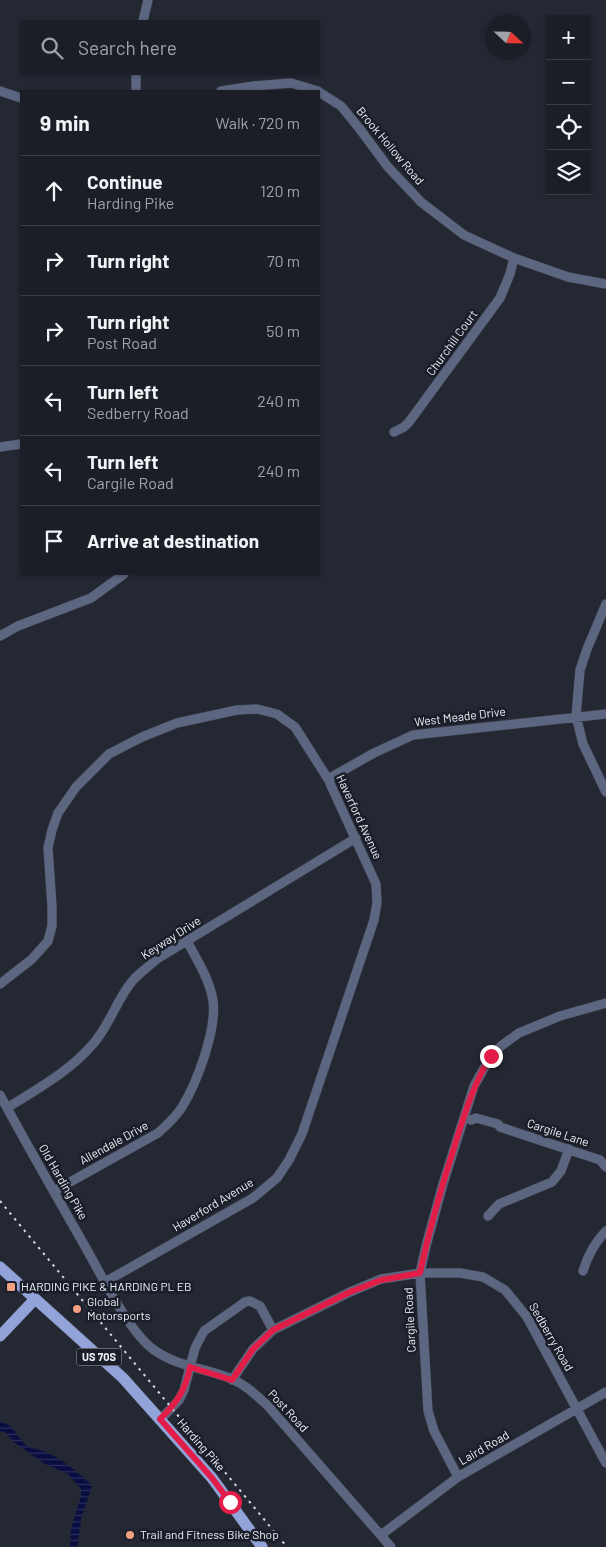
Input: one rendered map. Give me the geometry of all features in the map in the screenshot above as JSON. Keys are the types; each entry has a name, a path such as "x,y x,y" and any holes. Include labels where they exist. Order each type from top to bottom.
{"main road":[{"name":"Harding Pike","path":"0,1267 123,1378 212,1478 262,1547"},
{"path":"0,1336 35,1299"}],"street":[{"path":"143,20 148,0"},
{"path":"136,75 136,90"},
{"name":"Brook Hollow Road","path":"228,90 291,83 312,90"},
{"path":"0,91 20,98"},
{"name":"Brook Hollow Road","path":"320,93 341,106 388,167 421,202 464,235 514,258 568,277 606,284"},
{"name":"Churchill Court","path":"394,432 409,422 500,298 510,274 514,258"},
{"path":"0,447 20,444"},
{"path":"0,636 18,626 91,598 123,575"},
{"path":"606,604 580,670 576,716 583,744 606,792"},
{"name":"Haverford Avenue","path":"0,984 32,959 48,941 52,926 48,848 52,828 58,813 69,795 109,754 142,737 177,723 236,710 257,709 277,714 296,727 328,780 356,838 376,884 377,903 374,920 308,1115 289,1160 277,1178 253,1198 106,1282"},
{"name":"West Meade Drive","path":"328,780 374,753 413,735 606,714"},
{"name":"Keyway Drive","path":"7,1108 61,1074 79,1058 93,1044 107,1025 134,980 157,959 356,838"},
{"name":"Allendale Drive","path":"54,1191 158,1133 172,1120 189,1093 208,1044 214,1014 211,989 187,941"},
{"name":"Cargile Road","path":"458,1477 434,1431 428,1411 420,1273 439,1199 467,1119 481,1070 491,1056 501,1046 520,1033 545,1022 606,1003"},
{"name":"Old Harding Pike","path":"0,1095 106,1282"},
{"name":"Cargile Lane","path":"467,1119 474,1123 496,1129 500,1127 569,1149 600,1160 606,1167"},
{"path":"488,1216 499,1204 552,1182 561,1171 569,1149"},
{"path":"583,1271 589,1253 606,1231"},
{"name":"Sedberry Road","path":"232,1380 253,1349 273,1330 350,1292 381,1280 420,1273 460,1273 483,1277 505,1290 527,1317 606,1463"},
{"name":"Post Road","path":"106,1282 140,1336 154,1350 190,1367 232,1380 252,1392 268,1406 391,1547"},
{"path":"160,1419 179,1400 188,1380 195,1348 204,1331 245,1302 250,1301 260,1306 273,1330"},
{"name":"Laird Road","path":"381,1535 458,1477 606,1392"}],"shaded area":[{"path":"0,1422 11,1427 27,1446 56,1457 91,1484 91,1490 82,1515 77,1547 70,1547 71,1529 81,1496 81,1489 68,1474 45,1464 15,1443 5,1432 0,1431"}],"railway":[{"path":"0,1201 287,1547"}],"place":[{"name":"HARDING PIKE & HARDING PL EB","path":"11,1287"},
{"name":"Global Motorsports","path":"77,1309"},
{"name":"Trail and Fitness Bike Shop","path":"130,1535"}],"route":[{"path":"230,1502 212,1478 160,1419 179,1400 188,1380 190,1367 232,1380 253,1349 273,1330 302,1314 350,1292 381,1280 420,1273 443,1184 474,1086 481,1070 491,1056"}]}
